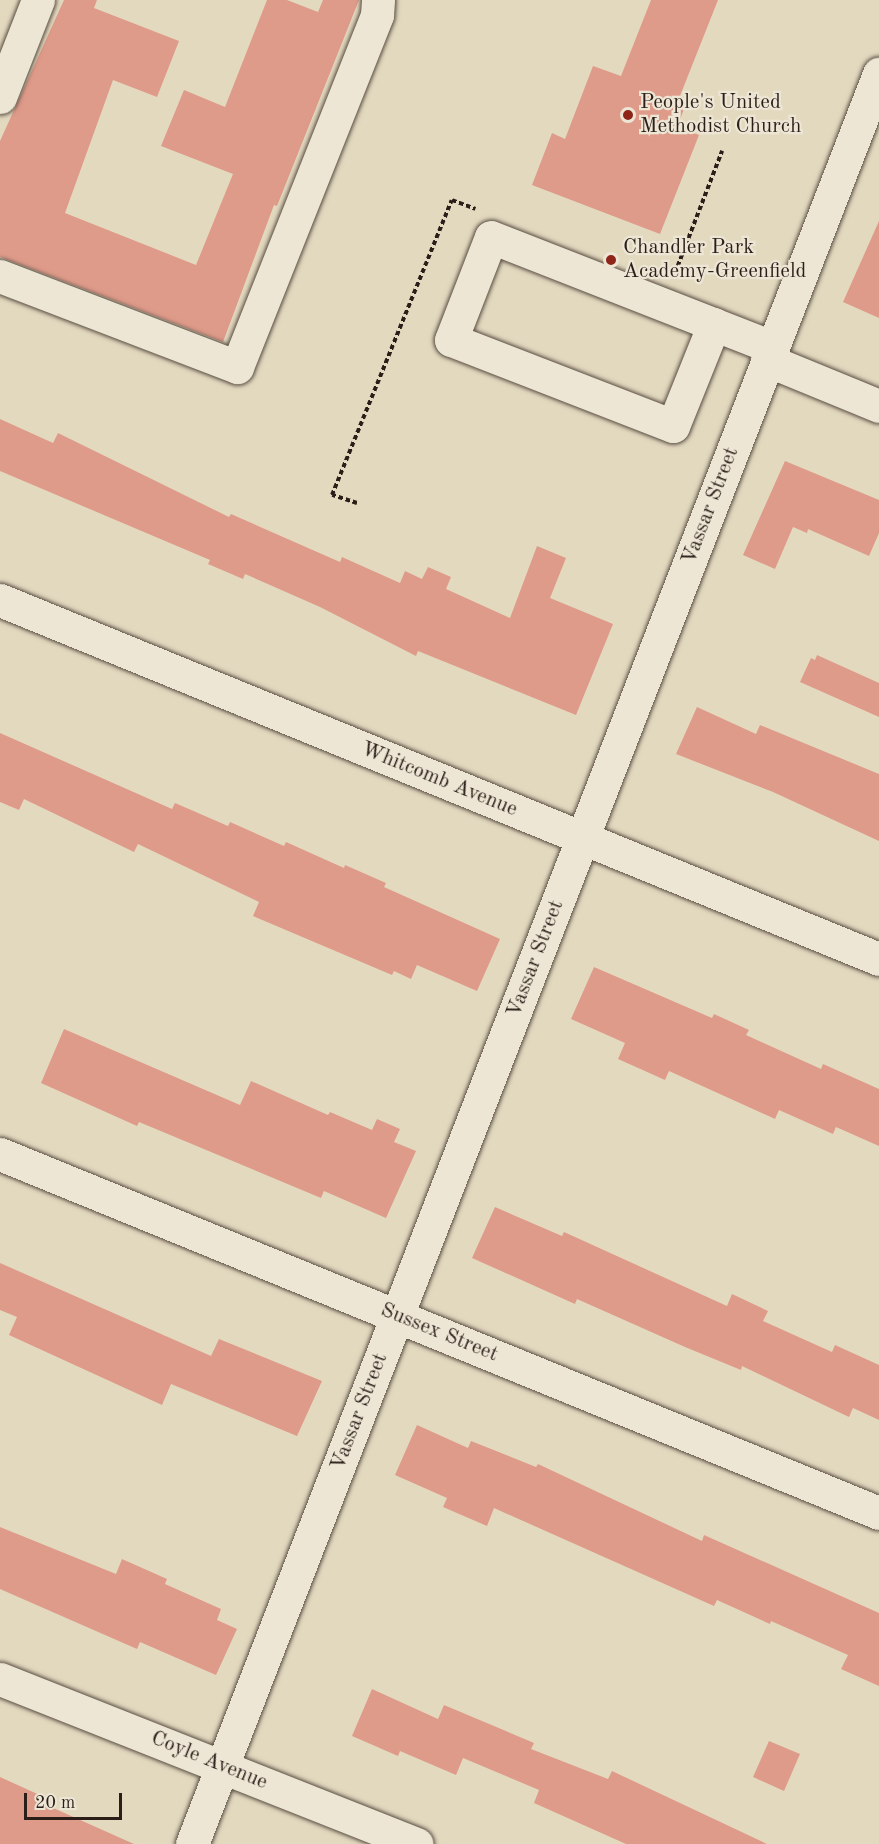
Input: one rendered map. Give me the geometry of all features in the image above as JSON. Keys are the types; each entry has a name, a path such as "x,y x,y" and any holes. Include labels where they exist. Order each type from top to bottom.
{"street":[{"path":"0,97 38,0"},
{"path":"0,276 237,366 378,7"},
{"name":"Vassar Street","path":"192,1844 879,74"},
{"path":"714,324 673,426 451,340 491,237 714,324 879,406"},
{"name":"Whitcomb Avenue","path":"0,600 879,959"},
{"name":"Sussex Street","path":"0,1154 879,1513"},
{"name":"Coyle Avenue","path":"0,1679 417,1844"}],"path":[{"path":"674,277 722,151"}],"building":[{"path":"64,0 97,0 94,8 179,41 157,97 113,80 65,213 196,265 233,174 161,146 184,90 225,107 267,0 287,0 318,12 323,0 359,0 277,206 274,205 223,342 0,257 0,141"},
{"name":"People's United Methodist Church","path":"651,0 718,0 678,101 686,104 677,127 699,135 660,234 532,185 552,133 565,139 593,66 621,76"},
{"path":"879,221 879,318 843,302"},
{"path":"0,419 53,443 58,433 229,517 231,514 340,562 342,557 400,583 405,571 422,579 428,567 451,577 446,589 510,618 537,546 566,558 550,598 613,624 576,715 418,651 416,656 320,607 245,574 243,579 208,564 210,560 0,471"},
{"path":"785,461 879,500 879,533 869,556 808,529 807,533 793,527 775,569 743,555"},
{"path":"817,655 879,683 879,717 800,682 811,658 815,660"},
{"path":"697,707 756,734 760,725 879,774 879,841 773,792 676,754"},
{"path":"0,733 172,809 175,803 228,826 230,822 284,846 286,842 344,868 345,865 386,883 384,887 500,939 477,991 417,965 411,979 394,971 392,975 253,916 259,902 138,844 134,852 24,799 19,810 0,802"},
{"path":"594,967 712,1018 714,1014 749,1030 746,1035 821,1069 823,1064 879,1089 879,1146 836,1127 833,1134 779,1110 775,1119 669,1071 665,1080 618,1059 625,1043 571,1019"},
{"path":"64,1029 240,1105 251,1081 328,1115 330,1112 372,1130 377,1119 400,1129 394,1142 416,1151 386,1218 324,1191 321,1198 139,1122 137,1126 41,1083"},
{"path":"495,1207 562,1236 564,1232 727,1306 732,1294 768,1311 763,1321 832,1352 835,1345 879,1365 879,1420 853,1408 849,1417 742,1366 741,1370 577,1299 575,1304 472,1258"},
{"path":"0,1263 211,1356 219,1339 322,1381 297,1436 171,1384 162,1405 9,1335 17,1317 0,1310"},
{"path":"417,1425 468,1448 471,1441 536,1467 538,1464 702,1541 704,1535 879,1613 879,1686 841,1669 848,1655 771,1621 770,1624 717,1600 714,1606 494,1508 487,1526 443,1507 447,1498 395,1475"},
{"path":"0,1527 116,1574 122,1559 167,1579 165,1584 221,1609 217,1620 237,1629 216,1675 140,1642 137,1649 0,1589"},
{"path":"372,1689 438,1719 444,1705 534,1743 531,1749 608,1779 612,1771 767,1844 626,1844 534,1803 539,1790 463,1758 456,1775 400,1751 398,1756 352,1736"},
{"path":"769,1741 800,1754 784,1791 753,1777"},
{"path":"0,1777 44,1797 42,1803 134,1844 0,1844"}],"place":[{"name":"People's United Methodist Church","path":"628,115"},
{"name":"Chandler Park Academy-Greenfield","path":"611,260"}]}
